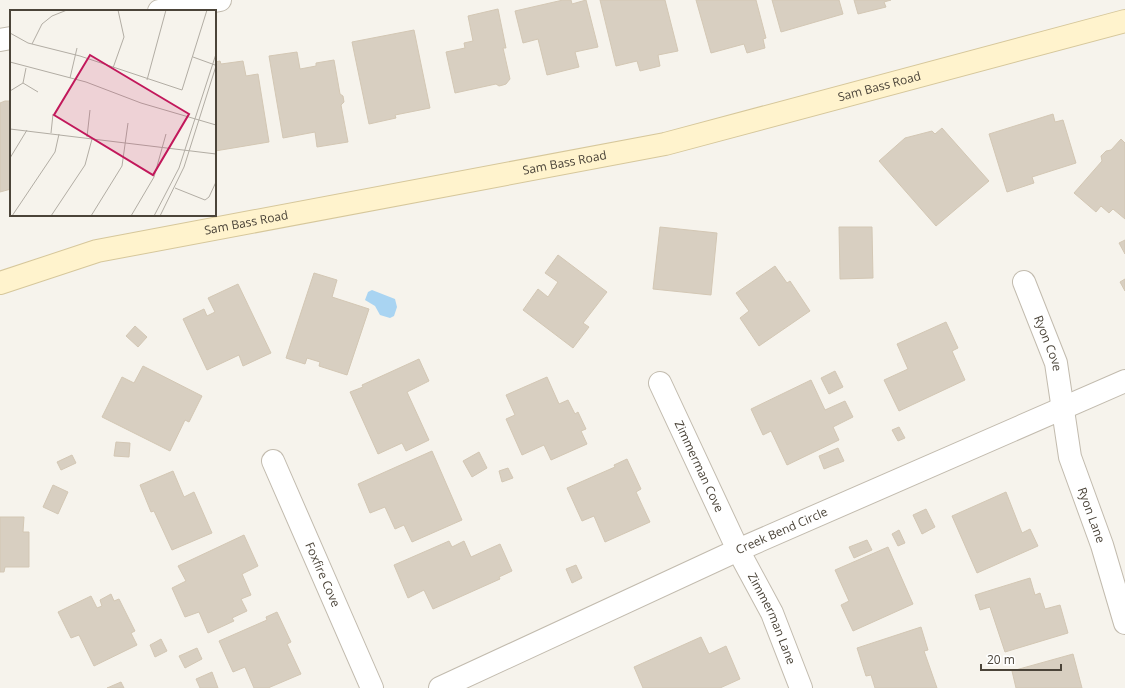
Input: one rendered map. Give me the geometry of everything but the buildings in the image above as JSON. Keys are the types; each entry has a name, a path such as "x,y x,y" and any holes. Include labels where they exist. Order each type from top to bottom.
{"main road":[{"name":"Sam Bass Road","path":"0,283 98,251 666,144 1125,21"}],"street":[{"path":"165,10 220,0"},
{"path":"0,40 10,38"},
{"name":"Ryon Cove","path":"1024,282 1056,363 1063,408"},
{"name":"Creek Bend Circle","path":"440,688 738,550 1125,381"},
{"name":"Zimmerman Cove","path":"660,383 738,550"},
{"name":"Ryon Lane","path":"1063,408 1070,457 1102,545 1125,622"},
{"name":"Foxfire Cove","path":"273,461 372,688"},
{"name":"Zimmerman Lane","path":"738,550 772,613 802,688"}],"water":[{"path":"372,290 395,299 397,307 394,316 390,318 380,315 375,306 365,300 368,292"}]}
